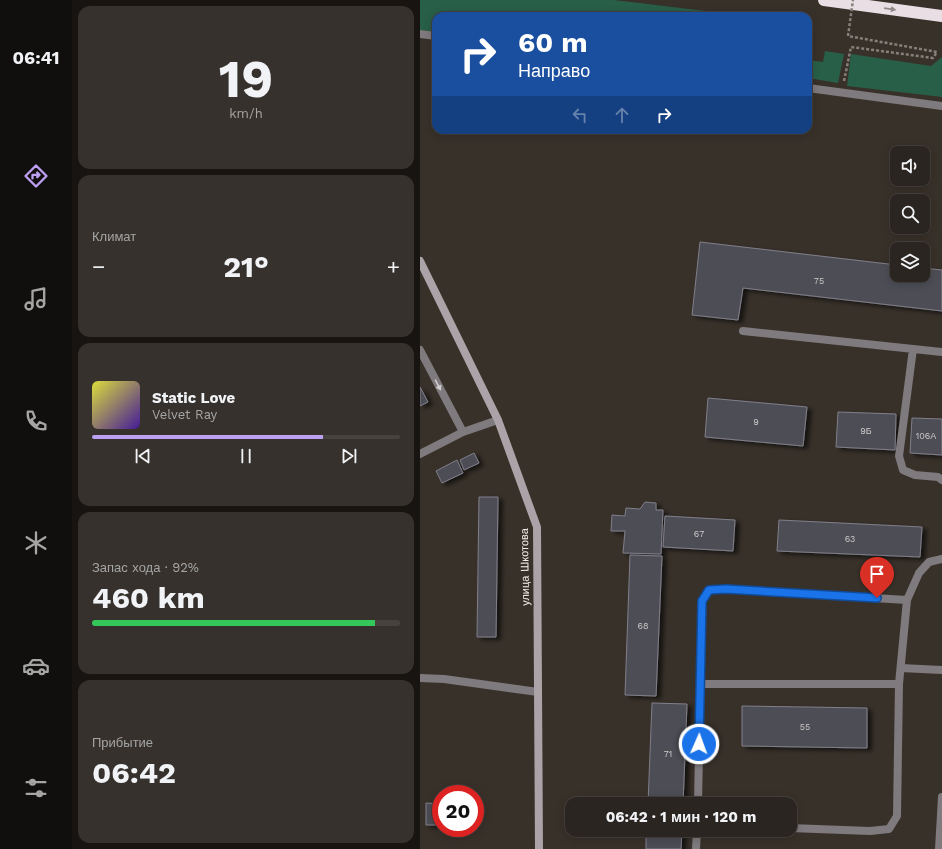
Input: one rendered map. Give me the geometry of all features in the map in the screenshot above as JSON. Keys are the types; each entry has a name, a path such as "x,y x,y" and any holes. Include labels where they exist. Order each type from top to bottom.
{"highway":[{"path":"824,0 942,16"}],"street":[{"path":"420,34 432,36"},
{"path":"812,89 942,106"},
{"name":"улица Шкотова","path":"420,261 498,420 537,527 538,849"},
{"path":"743,331 942,352"},
{"path":"913,349 900,456 903,470 915,475 938,477 942,480"},
{"path":"420,350 463,432"},
{"path":"420,454 463,432 498,420"},
{"path":"797,828 870,831 889,829 897,816 899,684 907,600 919,573 929,562 942,559"},
{"path":"698,797 702,601 709,590 726,589 907,600"},
{"path":"901,668 942,670"},
{"path":"420,678 444,679 538,692"},
{"path":"701,684 899,684"},
{"path":"939,849 942,797"},
{"path":"696,849 697,837"}],"path":[{"path":"842,93 850,47 933,58 937,52 848,36 853,0"}],"green space":[{"path":"420,0 614,0 714,12 432,12 432,32 420,30"},
{"path":"825,51 844,54 838,83 812,79 812,61 823,62"},
{"path":"851,54 931,66 942,57 942,97 847,86"}],"building":[{"path":"700,242 890,264 890,282 930,282 930,269 942,270 942,311 743,288 738,320 692,315"},
{"path":"420,387 428,402 420,406"},
{"path":"708,398 807,407 803,446 705,437"},
{"path":"838,412 896,414 895,450 836,447"},
{"path":"912,418 942,419 942,455 910,453"},
{"path":"474,453 479,463 464,470 460,460"},
{"path":"457,460 463,473 442,483 436,471"},
{"path":"479,497 498,497 496,637 477,637"},
{"path":"645,502 656,503 656,510 663,510 661,554 623,553 625,531 611,531 612,515 625,516 626,508 640,509"},
{"path":"665,516 735,520 733,551 663,547"},
{"path":"779,520 922,527 920,557 777,551"},
{"path":"630,555 662,556 656,696 625,695"},
{"path":"652,703 687,704 683,797 648,797"},
{"path":"742,706 867,708 867,748 742,746"},
{"path":"426,803 432,803 432,825 426,825"},
{"path":"646,837 682,837 681,849 646,849"}],"route":[{"path":"699,744 702,601 709,590 726,589 877,598"}]}
